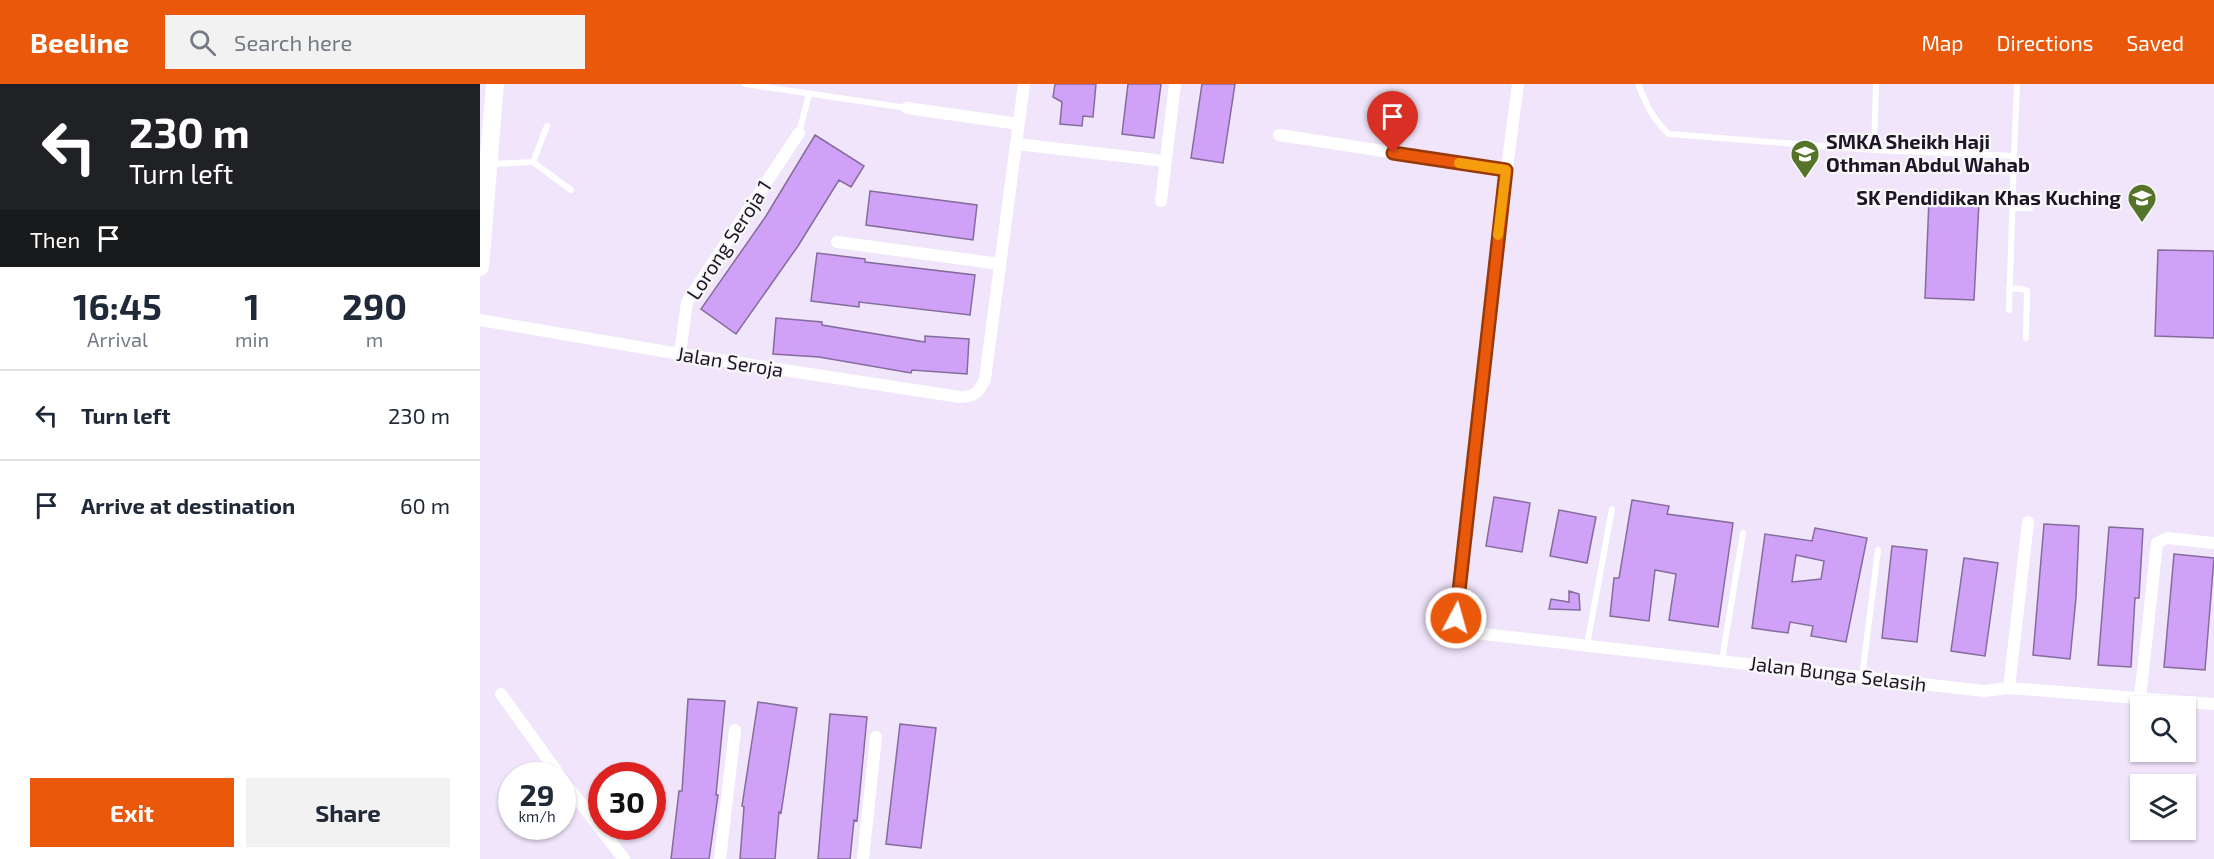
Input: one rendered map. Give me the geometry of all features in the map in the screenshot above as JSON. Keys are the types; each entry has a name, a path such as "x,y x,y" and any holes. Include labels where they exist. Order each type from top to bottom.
{"main road":[{"path":"480,267 495,84"}],"street":[{"path":"837,242 1000,264 1024,84"},
{"path":"1161,201 1175,84"},
{"path":"1279,135 1506,170 1518,84"},
{"path":"907,108 1019,124"},
{"name":"Lorong Seroja 1","path":"680,354 687,302 800,133"},
{"path":"1016,144 1165,161"},
{"name":"Jalan Bunga Selasih","path":"1506,170 1456,618 1464,628 1474,633 1984,691 2009,688 2130,697"},
{"name":"Jalan Seroja","path":"480,320 680,354 971,397 979,391 985,379 1000,264"},
{"path":"2009,688 2028,522"},
{"path":"2140,696 2157,543 2167,538 2214,543"},
{"path":"501,694 550,762"},
{"name":"Jalan Bunga Selasih","path":"2196,703 2214,704"},
{"path":"720,859 735,730"},
{"path":"863,859 876,736"},
{"path":"576,797 624,859"}],"lane":[{"path":"745,84 907,108"},
{"path":"1638,84 1647,107 1659,126 1669,134 1874,150 2014,156"},
{"path":"1874,150 1876,84"},
{"path":"2009,310 2017,84"},
{"path":"800,133 809,94"},
{"path":"533,162 548,126"},
{"path":"488,164 533,162 571,190"},
{"path":"2013,208 2030,208"},
{"path":"2009,288 2027,291 2026,338"},
{"path":"1587,645 1612,509"},
{"path":"1722,660 1743,533"},
{"path":"1862,676 1878,550"}],"building":[{"path":"1055,84 1096,84 1093,117 1083,116 1082,126 1060,124 1062,102 1053,97"},
{"path":"1128,84 1161,84 1154,138 1122,134"},
{"path":"1202,84 1235,84 1223,163 1191,158"},
{"path":"815,135 864,166 851,187 839,180 798,246 736,334 701,309 766,216"},
{"path":"870,191 977,205 973,240 866,225"},
{"path":"1929,199 1979,202 1974,300 1925,298"},
{"path":"2158,250 2214,251 2214,338 2155,336"},
{"path":"817,253 865,259 865,262 975,275 970,315 859,302 859,307 811,301"},
{"path":"776,318 822,322 822,325 925,342 925,336 969,339 967,374 912,370 911,373 819,357 773,354"},
{"path":"1494,497 1530,503 1522,552 1486,546"},
{"path":"1632,500 1669,506 1667,514 1733,523 1718,627 1669,620 1676,574 1655,570 1649,621 1610,616 1614,578 1619,578"},
{"path":"1559,510 1596,517 1587,563 1550,556"},
{"path":"2044,524 2079,526 2076,598 2070,659 2033,655"},
{"path":"2109,527 2143,529 2139,598 2135,598 2131,667 2098,665"},
{"path":"1815,528 1867,538 1846,642 1811,636 1813,626 1790,622 1788,633 1752,628 1765,534 1812,541","holes":["1796,555 1824,561 1821,579 1792,582"]},
{"path":"1892,546 1927,550 1917,642 1882,638"},
{"path":"2174,554 2214,558 2205,670 2164,667"},
{"path":"1964,558 1998,563 1985,656 1951,651"},
{"path":"1569,591 1579,594 1580,610 1549,609 1551,599 1569,602"},
{"path":"688,699 725,701 716,795 718,795 709,859 671,859 679,791 682,791"},
{"path":"758,702 797,708 781,813 779,812 775,859 740,859 744,807 742,806"},
{"path":"830,714 867,717 857,821 854,820 850,859 818,859"},
{"path":"900,724 936,728 921,848 886,844"}],"slow traffic":[{"path":"1459,163 1506,170 1498,235"}],"place":[{"name":"SMKA Sheikh Haji Othman Abdul Wahab","path":"1805,180"},
{"name":"SK Pendidikan Khas Kuching","path":"2142,224"}],"route":[{"path":"1393,153 1506,170 1456,618"}]}
